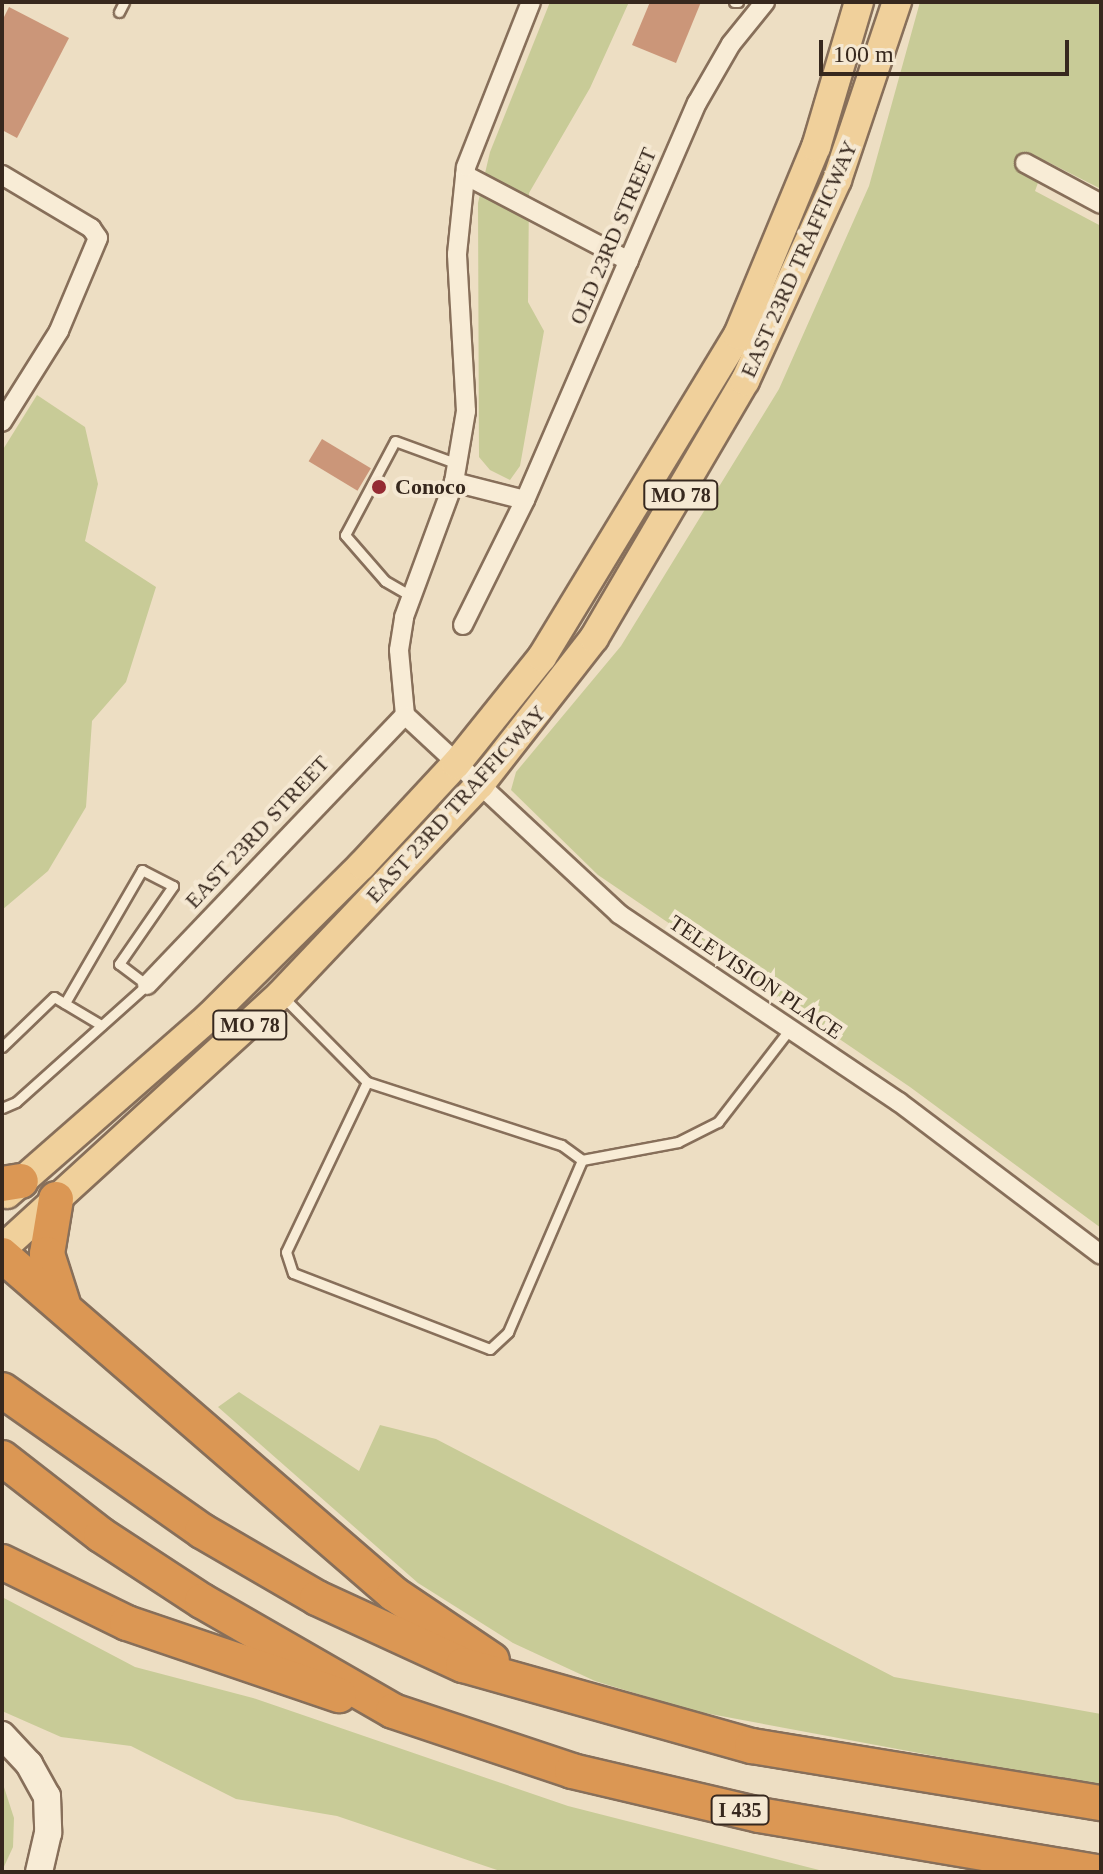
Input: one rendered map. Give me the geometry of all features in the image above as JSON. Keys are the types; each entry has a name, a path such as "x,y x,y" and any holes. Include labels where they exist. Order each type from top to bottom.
{"highway":[{"path":"56,1199 47,1254 63,1304"},
{"path":"2,1255 63,1304 394,1594 532,1688"},
{"path":"2,1390 202,1531 317,1598 463,1665 532,1688 752,1746 1101,1803"},
{"name":"I 435","path":"2,1458 101,1535 202,1601 393,1711 572,1771 759,1815 1096,1872"},
{"path":"2,1562 127,1623 393,1711"}],"main road":[{"name":"EAST 23RD TRAFFICWAY","path":"8,1188 209,1017 456,764 542,657 738,335 816,147 859,2"},
{"name":"EAST 23RD TRAFFICWAY","path":"2,1249 281,994 480,784 594,638 745,381 837,180 897,2"},
{"path":"2,1735 29,1764 47,1796 48,1833 39,1872"}],"street":[{"path":"405,715 399,650 411,596 456,473 466,411 457,254 465,175 531,2"},
{"name":"OLD 23RD STREET","path":"525,500 697,103 731,44 765,2"},
{"path":"1025,163 1101,204"},
{"path":"2,175 79,220 98,238 59,331 2,422"},
{"path":"465,175 629,261"},
{"path":"456,473 525,500 463,625"},
{"name":"TELEVISION PLACE","path":"405,715 619,914 899,1102 1101,1255"},
{"name":"EAST 23RD STREET","path":"147,985 355,762 405,715"}],"lane":[{"path":"119,12 124,2"},
{"path":"411,596 385,581 345,535 395,441 456,473"},
{"path":"2,1108 16,1102 147,985 119,964 173,886 142,870 65,1003"},
{"path":"281,994 367,1082 561,1145 582,1160 678,1142 718,1122 790,1029"},
{"path":"2,1047 54,997 101,1025"},
{"path":"367,1082 286,1252 293,1273 490,1349 508,1332 582,1160"}],"green space":[{"path":"550,2 629,2 590,88 529,193 528,302 544,331 520,466 510,480 490,470 479,457 478,203 490,152"},
{"path":"920,2 1101,2 1101,189 1046,161 1035,191 1101,226 1101,1228 910,1087 598,875 511,790 516,772 621,646 779,389 869,186"},
{"path":"37,395 85,427 98,484 85,541 156,587 126,682 92,721 86,807 48,871 2,910 2,451"},
{"path":"239,1392 359,1471 380,1425 436,1439 894,1677 1101,1714 1101,1787 694,1711 595,1681 513,1643 418,1583 218,1407"},
{"path":"2,1597 135,1667 253,1698 568,1806 827,1872 503,1872 337,1816 236,1799 131,1746 61,1737 2,1711"},
{"path":"2,1781 14,1818 13,1847 2,1871"}],"building":[{"path":"650,2 701,2 676,63 632,45"},
{"path":"9,7 69,38 17,138 2,130 2,21"},
{"path":"322,439 371,468 357,491 309,461"}],"place":[{"name":"Conoco","path":"379,487"}]}
